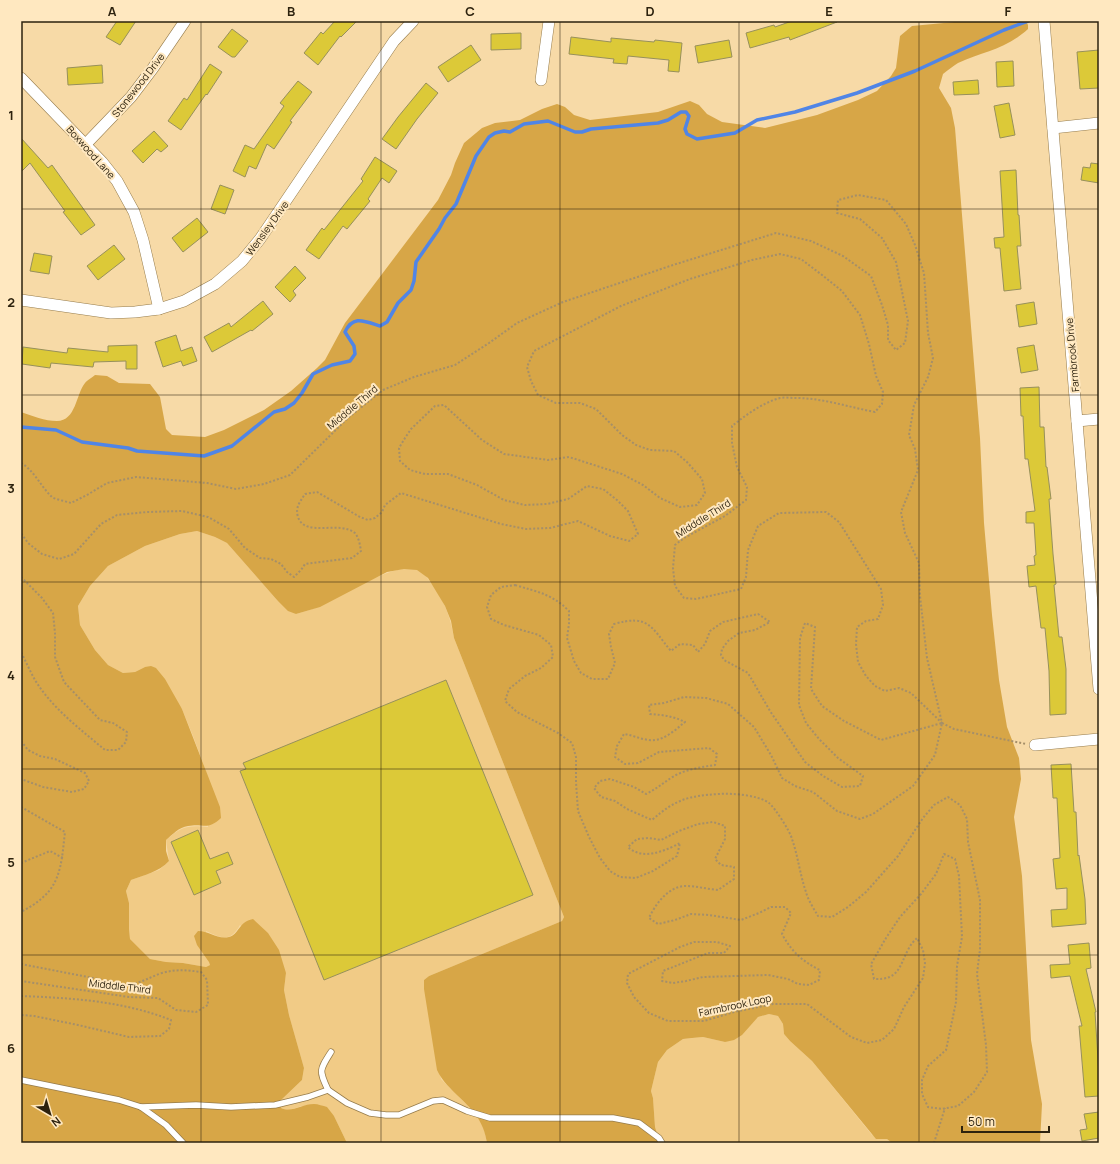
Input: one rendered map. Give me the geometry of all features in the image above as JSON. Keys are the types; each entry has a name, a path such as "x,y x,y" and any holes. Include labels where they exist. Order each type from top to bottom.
{"street":[{"name":"Stonewood Drive","path":"85,145 130,98 153,68 185,21"},
{"name":"Wensley Drive","path":"21,300 111,313 136,312 159,309 184,301 205,290 242,261 260,239 394,41 413,21"},
{"path":"541,80 548,21"},
{"name":"Farmbrook Drive","path":"1044,21 1099,689"},
{"name":"Boxwood Lane","path":"21,78 102,162 117,181 134,212 143,240 159,309"},
{"path":"1053,128 1099,123"},
{"path":"1077,422 1099,420"},
{"path":"1035,745 1099,739"}],"lane":[{"path":"331,1052 323,1065 321,1074 328,1090 347,1103 370,1113 399,1115 433,1101 442,1100 467,1111 490,1118 613,1118 639,1123 659,1138 662,1143"},
{"path":"21,1080 119,1100 141,1107 166,1125 183,1143"},
{"path":"141,1107 196,1105 231,1107 275,1105 308,1097 328,1090"}],"path":[{"name":"Midddle Third","path":"21,463 26,466 38,482 53,497 71,503 87,496 107,483 136,477 207,483 236,488 264,484 290,475 349,417 383,390 414,377 456,365 517,323 563,302 673,265 776,233 810,241 843,256 871,276 888,326 888,340 896,350 905,343 908,321 896,262 882,238 860,219 837,213 838,200 858,195 886,200 906,224 915,245 924,273 928,333 933,358 928,377 914,405 910,434 915,449 918,470 901,512 905,533 919,563 920,596 927,658 942,723"},
{"name":"Midddle Third","path":"21,533 28,543 42,554 59,559 74,554 101,524 117,515 182,511 208,517 229,530 245,548 260,558 271,559 281,564 287,572 294,577 305,564 352,558 361,551 360,541 355,534 342,528 330,527 317,529 306,526 299,520 296,511 299,502 305,494 317,492 327,496 360,517 368,520 375,518 382,512 385,505 401,493 501,524 526,529 550,528 578,521 610,536 629,541 638,534 628,510 603,489 586,486 568,498 547,504 525,505 504,500 476,485 448,474 425,474 410,470 400,461 399,448 411,429 434,406 444,405 482,440 504,454 524,458 548,460 570,457 622,474 643,485 660,498 680,507 697,505 705,493 702,479 687,462 674,451 650,450 636,445 622,435 596,409 580,403 556,403 538,395 531,381 527,367 534,351 622,306 690,279 752,260 780,254 801,259 842,291 860,314 870,344 876,376 883,392 882,404 875,412 834,402 803,398 780,398 758,407 732,426 732,443 737,467 747,487 746,500 725,516 684,538 675,545 673,568 675,586 684,598 696,599 741,589 746,577 748,550 758,526 780,512 826,512 838,522 881,589 883,605 878,619 866,621 857,627 856,644 858,662 866,676 875,686 885,691 899,688 911,693 942,723"},
{"path":"21,578 42,598 53,613 55,657 64,682 100,720 113,723 128,732 126,742 118,750 105,750 94,741 54,705 35,681 21,652"},
{"name":"Farmbrook Loop","path":"942,723 881,740 844,721 822,706 811,689 815,627 805,623 800,638 799,705 806,723 819,739 838,758 863,776 860,786 842,787 805,762 770,711 748,673 724,660 721,655 722,649 728,641 739,632 755,630 770,622 758,614 723,622 710,631 706,644 698,652 693,645 680,644 672,651 653,629 643,621 628,620 614,624 609,634 615,663 608,679 592,679 582,673 574,661 566,638 569,624 569,611 560,602 544,593 515,585 501,587 491,595 486,607 491,619 504,625 539,635 551,645 552,658 541,668 525,676 509,689 505,701 517,712 558,733 572,743 576,758 578,811 588,837 600,858 610,871 620,877 636,878 653,871 677,856 680,843 669,849 650,853 637,853 628,847 637,839 649,838 662,840 679,831 698,824 713,822 725,826 725,839 716,858 721,865 734,867 734,880 718,890 684,886 672,890 660,900 649,918 658,924 691,914 709,914 742,920 759,914 771,907 785,907 791,914 782,934 795,953 807,964 820,970 819,980 809,985 798,984 788,979 768,975 703,977 673,983 662,981 663,971 708,953 724,953 730,946 717,942 694,942 680,947 628,974 627,983 634,997 649,1013 668,1021 704,1021 734,1012 773,1004 807,1004 851,1037 867,1043 882,1040 894,1029 904,1007 923,978 925,963 923,950 917,938 909,947 899,971 884,979 874,979 871,964 900,917 921,894 936,874 944,854 955,859 959,876 962,937 957,966 956,1002 946,1050 928,1066 922,1080 922,1094 928,1107 945,1108"},
{"path":"934,1143 945,1108 958,1106 974,1092 987,1072 986,1045 977,974 980,948 980,900 968,842 967,819 960,805 948,797 934,805 923,818 885,873 848,907 832,917 818,916 812,906 806,893 792,838 781,819 769,803 748,795 728,793 703,795 686,798 667,807 652,820 626,809 615,801 601,797 594,788 600,781 610,779 634,787 646,794 656,790 676,775 693,769 715,765 717,754 709,748 659,752 638,763 625,764 615,757 617,746 624,734 650,740 662,738 685,722 676,717 650,714 649,706 684,697 706,698 728,704 754,727 771,755 782,778 795,786 813,792 837,811 860,819 873,814 913,786 935,755 942,723 954,729 1035,745"},
{"path":"21,741 28,750 40,756 55,759 85,773 89,781 84,789 72,792 43,786 21,779"},
{"path":"21,807 65,832 63,858 55,883 43,898 21,912"},
{"path":"21,863 50,851 63,858"},
{"name":"Midddle Third","path":"21,964 129,985 138,984 162,973 181,970 201,972 207,980 208,1005 196,1012 176,1010 158,998 129,997 21,981"},
{"name":"Midddle Third","path":"21,996 100,1002 153,1013 171,1020 169,1029 160,1036 129,1037 34,1016 21,1015"}],"shaded area":[{"path":"965,21 1026,21 1028,25 1028,29 1003,46 958,63 952,67 943,74 939,88 951,108 955,128 980,438 984,523 992,615 999,680 1007,727 1019,758 1021,779 1014,817 1022,876 1031,1040 1042,1104 1040,1143 892,1143 887,1139 876,1139 812,1061 784,1034 783,1024 778,1016 769,1014 758,1017 742,1035 734,1040 725,1042 703,1037 683,1039 667,1050 658,1062 651,1091 653,1098 655,1127 660,1143 487,1143 484,1130 479,1120 441,1078 437,1070 424,989 424,980 429,976 562,921 564,917 454,638 451,621 445,606 428,578 417,570 404,569 387,572 320,607 296,614 288,611 277,600 227,543 197,531 180,534 145,546 108,566 90,586 78,606 80,625 95,650 108,665 123,673 135,672 151,666 156,668 165,679 182,709 220,807 221,818 216,822 205,826 193,825 182,828 166,840 166,851 169,861 165,865 151,873 131,880 126,891 129,903 130,939 150,959 206,967 210,965 209,962 197,945 194,936 198,931 225,938 235,934 241,925 253,919 268,933 279,950 286,973 284,990 289,1015 304,1068 302,1080 280,1101 281,1108 293,1109 310,1104 327,1107 334,1116 347,1143 21,1143 21,412 48,420 63,420 72,412 86,382 95,375 107,376 119,383 150,384 160,397 166,429 172,435 205,437 224,430 264,410 291,391 325,360 345,323 438,200 451,175 464,143 482,128 495,123 520,120 542,109 557,104 565,107 574,115 590,120 658,112 690,101 699,105 707,114 722,122 765,128 817,115 858,100 877,91 891,76 896,68 900,36 912,26"},
{"path":"197,531 227,543 277,600 296,614 319,606 370,580 396,570 418,570 428,579 443,601 450,619 454,638 564,917 562,921 429,976 424,980 441,1079 479,1119 484,1128 487,1143 347,1143 334,1116 301,1106 291,1109 281,1108 280,1101 302,1080 304,1068 289,1015 284,990 286,973 240,925 233,935 229,937 216,936 206,931 210,965 206,967 150,959 130,939 129,903 126,891 131,880 159,870 169,861 166,840 176,832 195,826 208,827 206,771 182,709 145,667 135,672 123,673 108,665 95,650 80,625 78,606 90,586 108,566 145,546 180,534"},
{"path":"769,1014 778,1016 783,1024 784,1034 812,1061 872,1135 882,1139 887,1139 892,1143 660,1143 655,1127 653,1098 651,1091 658,1062 667,1050 683,1039 703,1037 725,1042 758,1017"}],"building":[{"path":"117,21 136,21 120,45 106,37"},
{"path":"335,21 357,21 341,37 340,36 318,65 304,53 321,32 323,34"},
{"path":"792,21 837,22 790,40 789,37 750,48 746,33 774,25 775,27"},
{"path":"232,29 248,41 235,57 232,57 218,47"},
{"path":"521,33 521,49 491,50 491,34"},
{"path":"571,37 611,42 611,38 682,43 679,72 668,71 669,60 628,56 627,64 613,63 614,59 569,54"},
{"path":"729,40 732,57 698,63 695,46"},
{"path":"471,45 481,60 448,82 438,67"},
{"path":"1099,50 1099,88 1080,89 1077,52"},
{"path":"1013,61 1014,86 997,87 996,62"},
{"path":"210,64 222,72 181,130 168,121 184,98 187,100"},
{"path":"102,65 103,83 68,85 67,68"},
{"path":"978,80 979,94 954,95 953,82"},
{"path":"298,81 312,92 290,121 292,122 274,149 267,144 256,169 249,166 245,177 233,171 245,145 254,149 284,106 280,103"},
{"path":"426,83 438,93 396,149 382,139"},
{"path":"1009,103 1015,135 1000,138 994,106"},
{"path":"154,131 168,146 161,152 157,149 143,163 132,151"},
{"path":"21,138 48,168 52,165 95,225 81,235 63,212 65,211 30,163 21,172"},
{"path":"375,157 397,171 389,183 382,178 368,199 370,201 347,229 343,226 319,259 306,250 322,228 324,230 363,181 361,179"},
{"path":"1091,163 1099,164 1099,183 1081,180 1083,167 1090,168"},
{"path":"1016,170 1021,246 1017,246 1021,289 1004,291 1000,248 995,248 994,238 1004,237 1000,171"},
{"path":"220,185 234,190 225,214 211,209"},
{"path":"197,218 208,232 183,252 172,238"},
{"path":"114,245 125,259 98,280 87,266"},
{"path":"34,253 52,256 49,274 30,271"},
{"path":"295,266 306,278 293,291 296,295 290,302 275,287"},
{"path":"263,301 273,314 252,331 251,330 212,352 204,337 229,323 231,327"},
{"path":"1034,302 1037,324 1019,327 1016,305"},
{"path":"176,335 181,351 192,347 197,361 183,366 181,361 163,367 155,342"},
{"path":"137,345 137,369 126,369 126,361 94,362 93,367 51,363 50,368 22,364 23,347 67,353 68,348 108,352 108,346"},
{"path":"1034,345 1038,370 1021,373 1017,348"},
{"path":"1039,387 1040,427 1044,427 1046,467 1051,499 1049,499 1056,584 1054,585 1059,637 1062,637 1066,669 1066,714 1050,715 1049,671 1045,628 1041,628 1036,586 1029,587 1027,566 1035,565 1034,556 1036,555 1034,523 1026,523 1026,512 1035,511 1028,459 1025,459 1020,388"},
{"path":"446,680 533,895 324,980 240,771 246,769 243,763"},
{"path":"1071,764 1074,812 1076,812 1078,856 1079,855 1085,899 1086,924 1052,927 1051,910 1067,909 1067,888 1056,889 1053,859 1060,858 1057,798 1053,798 1051,765"},
{"path":"198,830 210,859 228,852 233,864 216,871 221,883 194,895 171,842"},
{"path":"1089,943 1091,968 1086,969 1096,1012 1099,1096 1085,1097 1079,1026 1082,1026 1070,976 1051,978 1050,965 1070,964 1068,945"},
{"path":"1099,1112 1099,1138 1082,1141 1080,1130 1087,1129 1084,1114"}],"waterway":[{"path":"21,427 56,430 82,442 128,448 137,451 204,456 232,446 274,412 285,409 294,403 302,393 313,374 332,365 350,361 355,354 354,346 345,332 352,323 355,321 364,321 380,326 387,322 398,303 411,290 414,281 416,262 456,204 476,156 489,137 495,133 504,131 510,132 524,124 548,121 575,132 582,132 591,129 658,123 668,120 681,112 686,112 689,116 685,129 687,134 697,139 735,133 757,120 795,112 857,93 915,71 1004,30 1028,21"}]}
